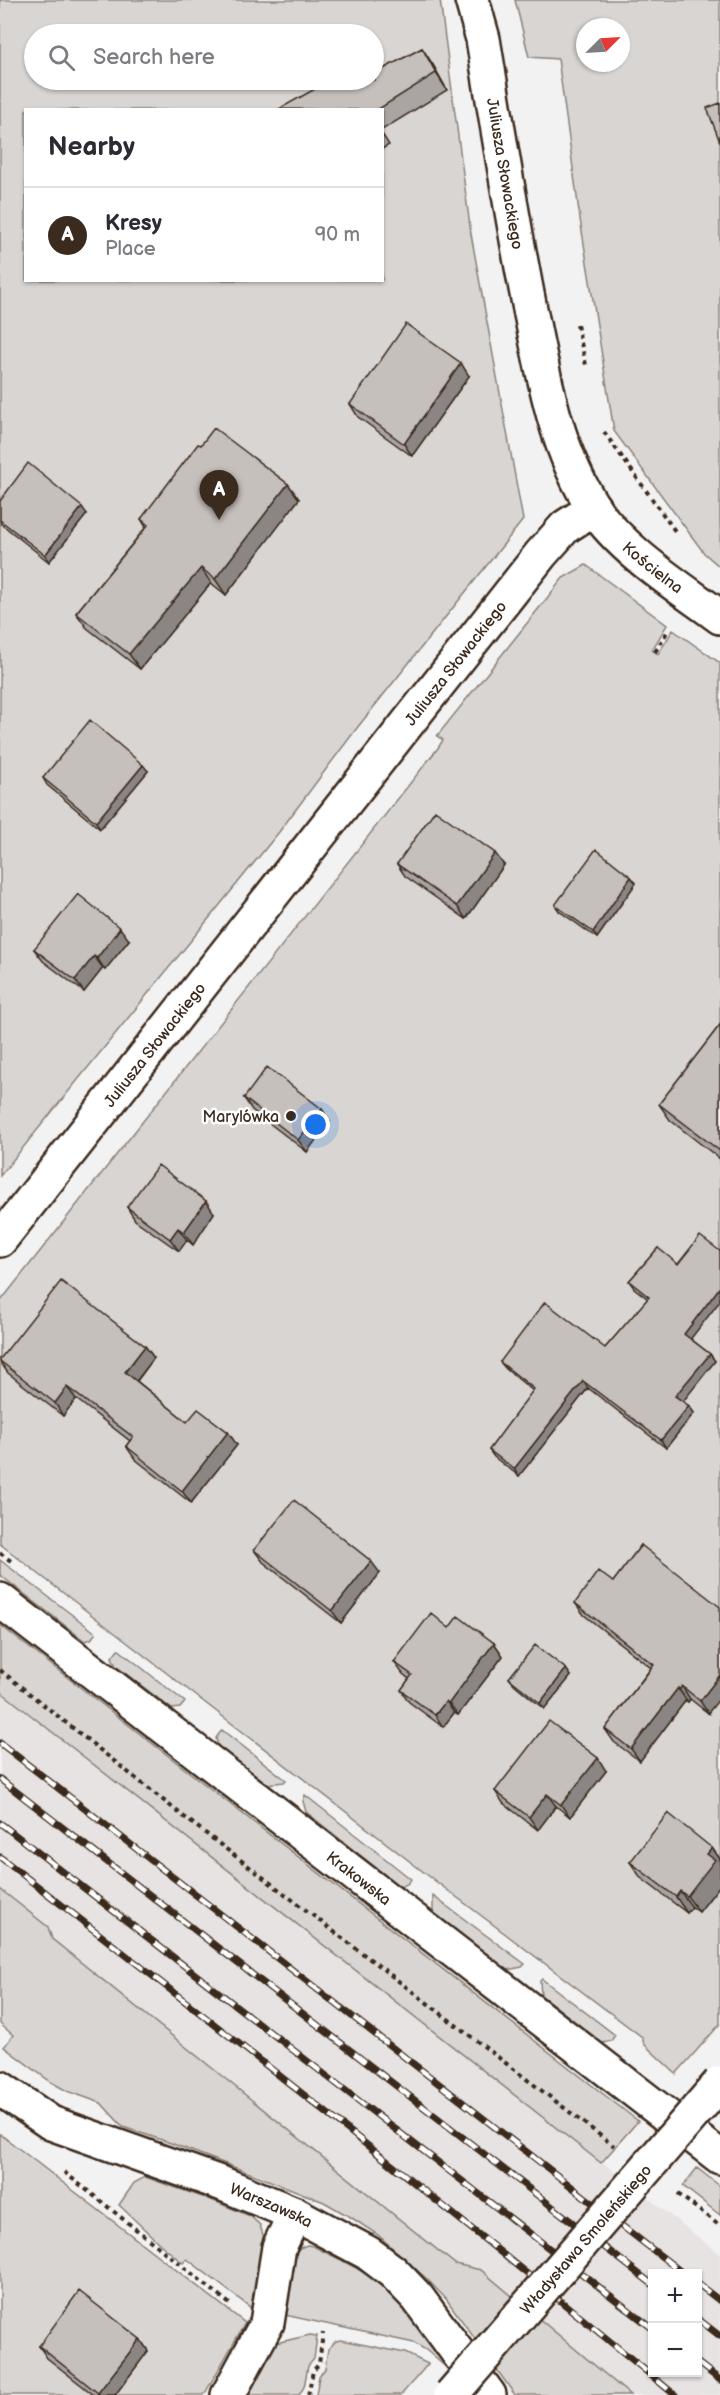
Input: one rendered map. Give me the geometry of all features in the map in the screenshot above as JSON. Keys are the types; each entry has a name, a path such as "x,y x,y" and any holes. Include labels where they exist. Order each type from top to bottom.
{"street":[{"name":"Juliusza Słowackiego","path":"0,1240 541,554 565,527 594,508 565,451 549,400 525,281 483,39 472,0"},
{"name":"Kościelna","path":"594,508 628,546 720,617"},
{"name":"Krakowska","path":"0,1600 720,2157"},
{"name":"Władysława Smoleńskiego","path":"451,2395 720,2083"},
{"name":"Warszawska","path":"0,2088 51,2123 212,2180 295,2214 351,2243 393,2272 436,2321 489,2395"},
{"path":"228,2395 267,2323 279,2247 295,2214"}],"path":[{"path":"576,320 586,366"},
{"path":"598,424 678,535"},
{"path":"655,652 671,625"},
{"path":"0,1670 183,1816 623,2152"},
{"path":"62,2170 233,2306"},
{"path":"670,2187 720,2226"},
{"path":"308,2395 313,2370 319,2364 323,2333"}],"shaded area":[{"path":"0,0 440,0 471,234 523,520 357,728 279,832 0,1176"},
{"path":"515,0 720,0 720,567 704,553 614,431 580,219 558,59 529,57"},
{"path":"586,565 667,625 652,650 658,654 673,630 720,663 720,2024 676,2074 644,2044 642,2037 430,1877 0,1544 0,1302 438,748 443,740 437,736 563,578"},
{"path":"0,1560 96,1633 91,1639 85,1641 0,1575"},
{"path":"0,1625 638,2121 601,2163 0,1691"},
{"path":"118,1649 185,1702 180,1708 172,1709 116,1666 112,1657"},
{"path":"0,1692 720,2254 720,2395 630,2395 481,2270 455,2264 52,1939 48,1927 0,1889"},
{"path":"222,1730 286,1780 266,1784 218,1746 216,1738"},
{"path":"305,1795 411,1879 407,1884 400,1887 306,1812 303,1801"},
{"path":"0,1889 48,1927 52,1939 455,2264 481,2270 630,2395 515,2395 447,2300 378,2235 324,2202 123,2127 101,2103 67,2091 51,2082 4,2047 13,2035 0,2024"},
{"path":"433,1896 525,1964 522,1967 507,1970 433,1912"},
{"path":"542,1979 615,2035 611,2041 602,2043 541,1995 540,1981"},
{"path":"0,2134 245,2323 204,2395 0,2395"},
{"path":"697,2168 720,2186 720,2215 683,2186"},
{"path":"145,2177 250,2216 260,2225 266,2245 259,2314 187,2259 183,2263 119,2205 134,2183"},
{"path":"307,2245 350,2265 382,2287 413,2320 449,2370 414,2343 280,2314 295,2250"},
{"path":"310,2335 317,2336 314,2359 308,2366 304,2387 299,2395 246,2395 276,2343"},
{"path":"341,2340 405,2353 428,2364 401,2395 316,2395 319,2376 325,2369 328,2349 336,2341"}],"building":[{"path":"422,48 436,73 380,108 281,108 313,90 384,90 384,69"},
{"path":"720,103 720,142 707,108"},
{"path":"406,324 461,363 404,444 350,404"},
{"path":"214,428 288,484 215,579 201,568 129,654 76,613 148,525 141,519 198,444 201,445"},
{"path":"28,463 82,507 45,555 0,520 0,501"},
{"path":"90,720 143,765 96,822 43,778"},
{"path":"435,810 495,853 457,906 397,864"},
{"path":"596,849 631,877 593,932 555,905"},
{"path":"78,894 120,928 97,958 94,956 75,980 34,949"},
{"path":"720,1025 720,1151 659,1104"},
{"name":"Marylówka","path":"267,1067 322,1109 298,1140 244,1098"},
{"path":"158,1165 206,1201 184,1232 178,1228 170,1239 127,1207"},
{"path":"700,1236 720,1251 720,1287 684,1334 710,1354 675,1396 689,1406 661,1440 583,1381 514,1469 489,1450 534,1389 500,1362 545,1302 605,1348 649,1297 629,1281 658,1248 678,1264"},
{"path":"61,1281 145,1346 125,1372 187,1422 198,1409 228,1432 182,1491 126,1446 133,1437 67,1387 55,1403 0,1361"},
{"path":"294,1500 371,1561 332,1611 254,1550"},
{"path":"641,1545 720,1607 720,1675 700,1701 682,1686 679,1690 678,1688 631,1749 605,1729 654,1665 575,1603 598,1571 613,1582"},
{"path":"431,1613 449,1628 458,1616 494,1643 449,1703 446,1701 435,1715 401,1690 412,1675 394,1662"},
{"path":"535,1645 566,1669 540,1703 509,1678"},
{"path":"549,1721 598,1758 561,1805 547,1794 529,1817 495,1791"},
{"path":"668,1813 712,1848 707,1854 715,1860 687,1896 680,1891 676,1897 630,1862"},
{"path":"79,2291 140,2339 98,2393 39,2346"}],"railway":[{"path":"0,1743 678,2269"},
{"path":"0,1779 648,2281"},
{"path":"0,1823 648,2325"},
{"path":"0,1857 339,2123 675,2395"},
{"path":"702,2287 720,2301"},
{"path":"702,2322 720,2336"},
{"path":"702,2366 720,2380"}],"place":[{"name":"Kresy","path":"219,520"},
{"name":"Marylówka","path":"291,1116"}]}
